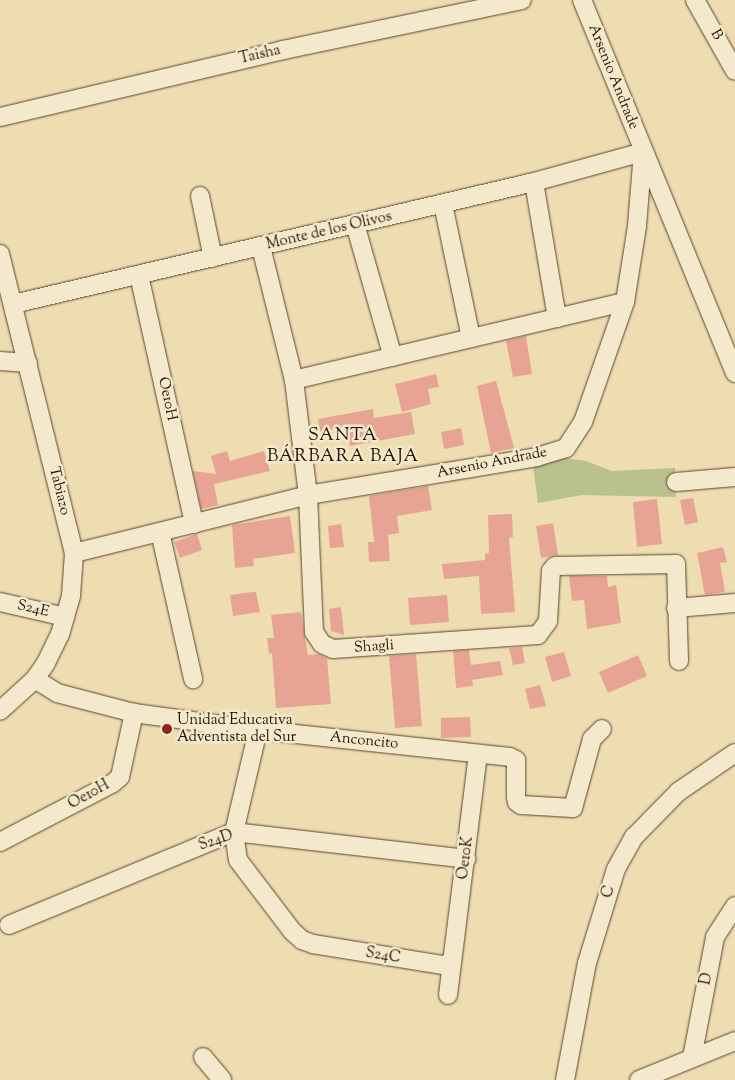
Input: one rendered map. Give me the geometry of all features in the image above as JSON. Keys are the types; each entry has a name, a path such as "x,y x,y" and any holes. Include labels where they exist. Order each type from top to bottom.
{"street":[{"name":"Taisha","path":"0,118 283,50 522,0"},
{"name":"Arsenio Andrade","path":"74,553 308,495 537,457 566,448 583,422 625,302 637,226 643,152 582,0"},
{"name":"B","path":"695,0 735,70"},
{"name":"Monte de los Olivos","path":"13,304 443,204 534,182 643,152"},
{"path":"643,152 735,373"},
{"path":"534,182 557,318"},
{"path":"200,196 213,258"},
{"path":"443,204 471,338"},
{"path":"355,224 393,357"},
{"name":"Shagli","path":"261,246 294,380 308,495 314,632 322,644 332,650 538,635 548,621 551,571 559,565 676,564 676,608 680,661"},
{"name":"Tabiazo","path":"0,254 74,553 73,579 65,617 52,652 35,679 0,710"},
{"name":"Oe10H","path":"139,275 194,524"},
{"path":"294,380 625,302"},
{"path":"0,361 28,363"},
{"path":"676,482 735,477"},
{"path":"160,532 193,679"},
{"name":"S24E","path":"0,602 65,617"},
{"path":"676,608 735,603"},
{"name":"Anconcito","path":"35,679 57,693 134,713 258,730 510,757 516,760 516,797 517,802 521,805 573,808 592,739 602,729"},
{"name":"Oe10H","path":"0,842 120,777 134,713"},
{"path":"234,832 258,730"},
{"name":"C","path":"566,1080 587,963 616,869 634,837 678,792 735,753"},
{"name":"Oe10K","path":"448,995 478,754"},
{"name":"S24D","path":"9,925 234,832 466,860"},
{"name":"S24C","path":"234,832 238,860 242,867 292,931 302,940 312,944 443,965 452,962"},
{"name":"D","path":"692,1058 715,938 735,906"},
{"path":"639,1080 735,1041"},
{"path":"203,1057 222,1080"}],"green space":[{"path":"564,458 586,461 612,471 675,468 676,497 582,495 538,503 533,465"}],"building":[{"path":"526,336 532,374 513,377 506,341"},
{"path":"436,374 439,387 428,389 431,404 402,412 395,384"},
{"path":"496,381 514,448 491,453 477,386"},
{"path":"373,409 374,418 411,412 415,434 350,446 347,427 320,431 318,419"},
{"path":"461,428 464,445 444,449 441,432"},
{"path":"227,451 230,461 264,451 270,471 214,484 218,505 201,509 193,471 216,474 211,456"},
{"path":"428,486 432,510 397,516 399,533 388,535 390,561 369,562 368,542 374,542 369,496"},
{"path":"693,498 698,522 685,525 680,500"},
{"path":"657,499 662,544 637,547 633,502"},
{"path":"512,514 513,537 509,538 515,612 481,614 479,576 444,579 442,564 485,560 485,554 489,553 488,515"},
{"path":"290,516 295,553 253,559 254,566 235,568 232,525"},
{"path":"553,523 558,555 541,558 536,526"},
{"path":"341,524 344,547 330,548 328,526"},
{"path":"197,534 202,550 180,558 174,542"},
{"path":"723,547 727,562 720,563 725,592 705,595 697,553"},
{"path":"569,576 607,576 608,587 616,585 621,623 587,629 584,600 572,601"},
{"path":"256,592 260,612 233,616 230,595"},
{"path":"447,595 449,622 410,625 408,598"},
{"path":"341,607 344,635 331,631 329,609"},
{"path":"301,612 308,655 319,654 327,658 331,704 276,708 272,653 269,654 267,638 274,638 271,615"},
{"path":"522,647 525,663 513,665 509,648"},
{"path":"469,650 471,665 500,661 503,675 472,680 473,686 456,688 453,651"},
{"path":"564,652 571,676 552,682 545,657"},
{"path":"416,654 422,726 395,728 389,656"},
{"path":"638,655 647,676 608,693 599,672"},
{"path":"540,685 546,706 530,709 525,689"},
{"path":"470,717 471,737 441,738 441,718"}],"place":[{"name":"Unidad Educativa Adventista del Sur","path":"167,729"}],"district":[{"name":"SANTA BÁRBARA BAJA","path":"343,447"}]}
